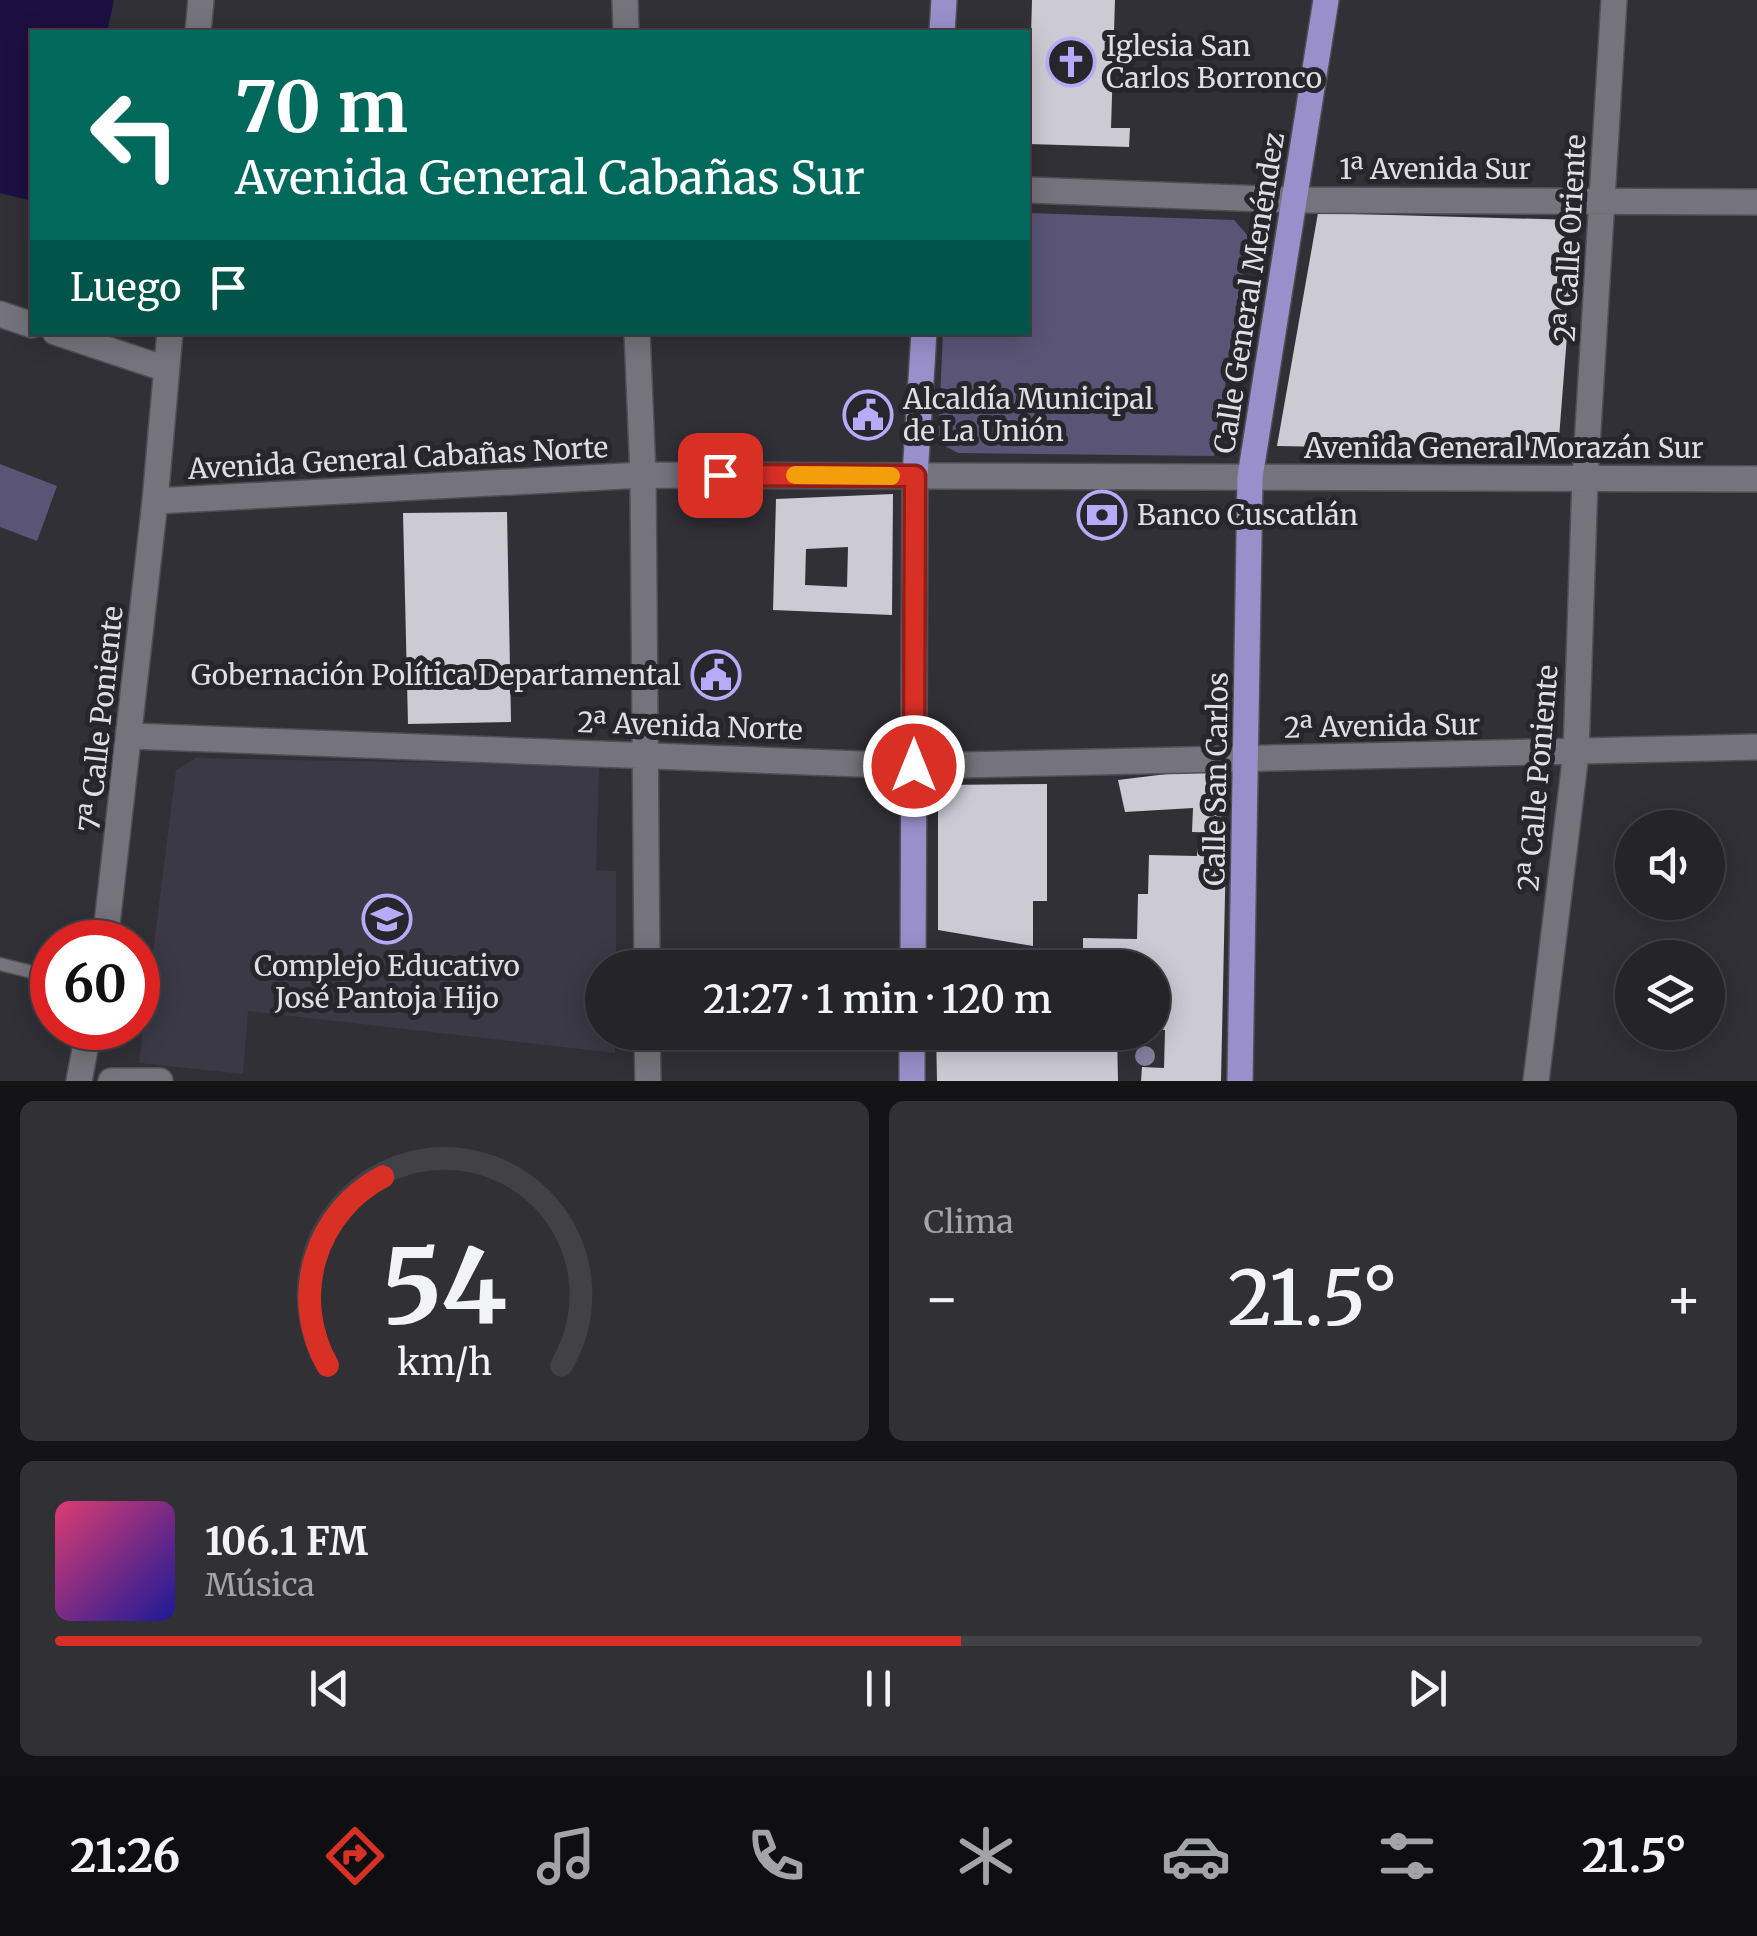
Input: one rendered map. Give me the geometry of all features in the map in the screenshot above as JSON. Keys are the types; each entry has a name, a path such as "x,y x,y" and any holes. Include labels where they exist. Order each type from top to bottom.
{"main road":[{"path":"942,30 944,0"},
{"name":"Calle General Menéndez","path":"1250,477 1326,0"},
{"path":"913,950 915,476 924,335"},
{"name":"Calle San Carlos","path":"1240,1081 1250,477"},
{"path":"912,1050 912,1081"}],"street":[{"path":"198,30 201,0"},
{"path":"625,0 626,30"},
{"name":"2ª Calle Oriente","path":"1585,479 1614,0"},
{"name":"1ª Avenida Sur","path":"1030,190 1294,200 1602,198 1757,202"},
{"path":"0,314 30,324"},
{"path":"64,335 166,370"},
{"name":"7ª Calle Poniente","path":"108,920 156,501 170,335"},
{"path":"637,335 643,475 647,950"},
{"name":"Avenida General Cabañas Norte","path":"156,501 643,475 915,476"},
{"name":"Avenida General Morazán Sur","path":"915,476 1757,479"},
{"name":"2ª Calle Poniente","path":"1536,1081 1576,753 1585,479"},
{"name":"2ª Avenida Norte","path":"130,736 914,766 1247,758"},
{"name":"2ª Avenida Sur","path":"1247,758 1757,747"},
{"path":"79,1081 85,1050"},
{"path":"647,1050 648,1081"},
{"path":"111,1081 160,1081"}],"lane":[{"path":"0,964 30,972"}],"shaded area":[{"path":"0,0 114,0 107,30 30,30 30,200 0,193"},
{"path":"1030,213 1234,220 1249,237 1214,456 958,453 938,442 943,335 1030,335"},
{"path":"0,464 57,486 37,541 0,527"},
{"name":"Complejo Educativo José Pantoja Hijo","path":"196,758 599,766 596,870 616,871 616,950 585,950 585,1050 248,1011 243,1074 139,1063 141,1050 160,1050 157,920 176,770"}],"building":[{"name":"Iglesia San Carlos Borronco","path":"1032,0 1115,0 1111,128 1130,128 1129,147 1030,144"},
{"path":"1318,213 1576,220 1558,451 1277,446"},
{"path":"893,494 892,615 773,610 776,499","holes":["848,547 847,587 805,585 806,549"]},
{"path":"507,512 511,722 408,724 403,513"},
{"path":"1208,769 1227,783 1225,833 1192,832 1193,808 1125,812 1118,780"},
{"path":"1047,784 1047,901 1033,901 1033,946 938,930 938,785"},
{"path":"1197,848 1226,849 1221,1081 1141,1081 1142,1067 1164,1068 1164,1050 1170,1050 1170,950 1083,950 1083,938 1137,939 1138,894 1148,894 1149,855 1197,856"},
{"path":"936,1050 1117,1050 1118,1081 937,1081"}],"slow traffic":[{"path":"795,475 891,476"}],"place":[{"name":"Iglesia San Carlos Borronco","path":"1071,62"},
{"name":"Alcaldía Municipal de La Unión","path":"868,415"},
{"name":"Banco Cuscatlán","path":"1102,515"},
{"name":"Gobernación Política Departamental","path":"716,675"},
{"name":"Complejo Educativo José Pantoja Hijo","path":"387,919"}],"route":[{"path":"720,475 915,476 914,766"}]}
